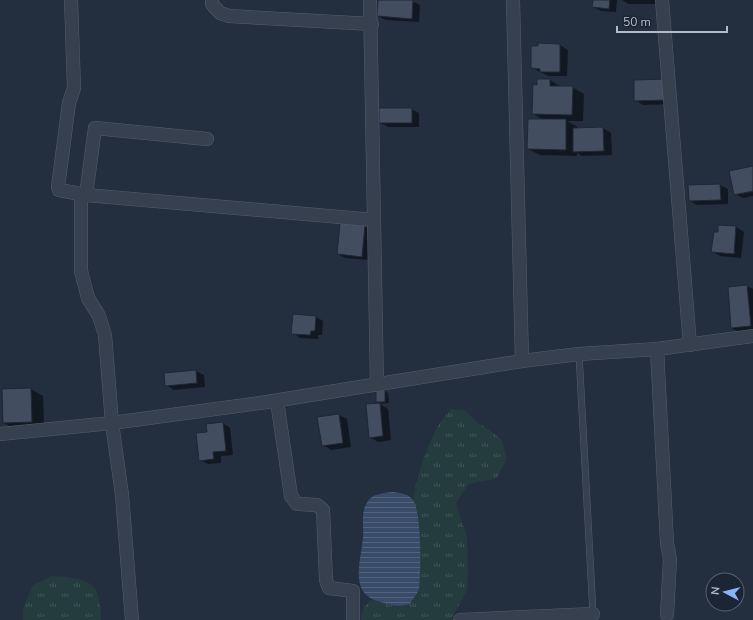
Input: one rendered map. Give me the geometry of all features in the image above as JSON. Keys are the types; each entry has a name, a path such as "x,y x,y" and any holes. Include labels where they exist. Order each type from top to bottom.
{"street":[{"path":"71,0 74,88 69,103 58,187 60,190 83,195 374,220"},
{"path":"212,0 212,4 220,13 229,16 372,24"},
{"path":"370,0 372,24 376,385"},
{"path":"513,0 522,361"},
{"path":"662,0 690,345"},
{"path":"132,620 122,495 112,422 103,328 99,316 88,298 81,271 83,195 95,128 207,139"},
{"path":"0,434 112,422 277,401 522,361 579,354 658,349 753,336"},
{"path":"658,349 667,543 670,559 667,615"},
{"path":"277,401 291,496 296,504 317,505 323,510 326,580 329,588 334,590 353,591 353,620"},
{"path":"460,620 593,617"}],"lane":[{"path":"579,354 593,617"}],"green space":[{"path":"451,409 464,410 478,423 501,439 507,458 497,478 469,484 456,503 467,537 467,590 451,620 361,620 363,608 371,600 398,607 406,539 414,493 427,449 441,421"},
{"path":"52,576 75,578 90,584 95,589 98,596 101,620 23,620 23,608 33,585"}],"water":[{"path":"392,492 406,494 410,497 415,505 418,515 420,556 419,588 410,604 402,606 395,606 370,598 360,585 359,576 364,510 372,497 378,494"}],"building":[{"path":"378,0 413,0 412,19 377,16"},
{"path":"593,0 610,0 609,9 592,7"},
{"path":"538,43 560,44 560,72 540,72 540,69 531,68 531,46 538,46"},
{"path":"537,79 550,79 550,86 573,86 572,115 532,114 533,84 537,85"},
{"path":"666,79 666,100 634,101 634,80"},
{"path":"379,108 412,108 412,123 379,123"},
{"path":"528,119 566,119 566,150 527,149"},
{"path":"603,127 604,151 573,152 573,128"},
{"path":"753,166 753,191 734,195 729,171"},
{"path":"720,184 721,200 689,201 688,185"},
{"path":"340,223 365,225 362,257 337,254"},
{"path":"718,225 736,226 734,254 711,252 714,232 718,232"},
{"path":"747,285 751,326 731,328 728,287"},
{"path":"293,314 316,316 315,331 311,331 310,335 291,334"},
{"path":"196,370 197,383 165,386 164,373"},
{"path":"31,388 32,422 3,423 2,389"},
{"path":"376,390 385,390 385,402 376,402"},
{"path":"380,403 383,436 369,438 366,404"},
{"path":"339,414 343,443 322,446 317,417"},
{"path":"223,422 226,451 213,452 214,459 199,461 196,433 207,432 206,424"}]}
